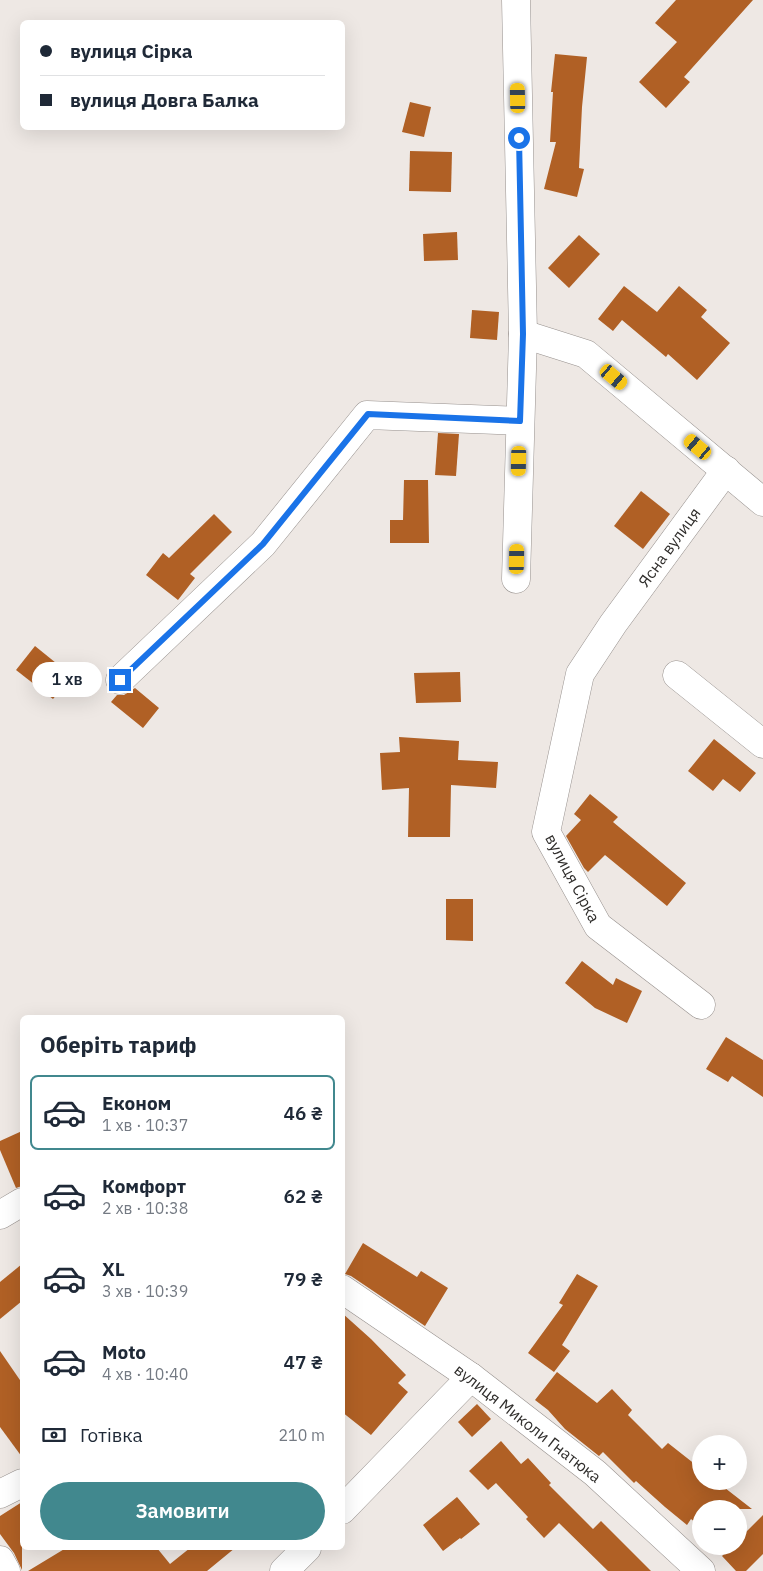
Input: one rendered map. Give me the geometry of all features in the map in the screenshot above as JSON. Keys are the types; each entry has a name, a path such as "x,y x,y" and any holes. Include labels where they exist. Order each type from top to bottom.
{"street":[{"path":"516,0 523,334 516,579"},
{"path":"523,334 586,354 763,502"},
{"path":"120,680 263,544 368,414 520,421"},
{"name":"Ясна вулиця","path":"613,624 726,470"},
{"name":"вулиця Сірка","path":"613,624 580,674 546,832 598,926 701,1005"},
{"path":"676,675 763,744"},
{"path":"0,1215 20,1203"},
{"name":"вулиця Миколи Гнатюка","path":"345,1291 471,1377 595,1473 701,1571"},
{"path":"345,1507 471,1377"},
{"path":"0,1494 20,1484"},
{"path":"284,1571 305,1550"},
{"path":"0,1560 6,1571"}],"building":[{"path":"676,0 753,0 684,77 690,82 666,108 639,82 677,42 655,23"},
{"path":"555,54 587,57 579,168 584,169 577,197 544,189 556,142 550,142 553,92 551,92"},
{"path":"410,102 431,107 424,137 402,132"},
{"path":"410,151 452,152 451,192 409,191"},
{"path":"457,232 458,260 424,261 423,234"},
{"path":"579,235 600,254 569,288 548,268"},
{"path":"624,286 657,312 679,286 707,310 701,317 730,343 697,380 668,354 666,357 622,320 613,331 598,319"},
{"path":"472,310 499,312 497,340 470,338"},
{"path":"438,433 459,434 456,476 435,475"},
{"path":"404,480 428,480 429,543 390,543 390,520 403,520"},
{"path":"641,491 670,514 643,549 614,526"},
{"path":"214,514 232,532 190,574 195,578 178,600 146,575 163,553 169,558"},
{"path":"35,646 72,676 53,699 16,670"},
{"path":"460,672 461,702 416,703 414,673"},
{"path":"135,688 159,708 143,728 111,702 117,695 124,695"},
{"path":"399,737 459,741 458,760 498,762 496,788 451,785 450,837 408,837 409,788 382,790 380,753 400,752"},
{"path":"714,739 756,773 740,792 723,779 713,791 688,771"},
{"path":"590,794 618,817 613,822 686,883 667,906 605,855 588,872 584,868 566,836 581,820 574,814"},
{"path":"446,899 473,899 473,941 446,940"},
{"path":"582,961 613,985 616,978 642,991 627,1023 595,1008 565,983"},
{"path":"726,1037 763,1060 763,1097 732,1076 728,1082 706,1069"},
{"path":"20,1132 20,1187 16,1188 0,1150 0,1141"},
{"path":"363,1243 417,1277 421,1271 448,1288 425,1326 351,1276 345,1274"},
{"path":"20,1266 20,1303 0,1319 0,1282"},
{"path":"577,1274 598,1286 562,1345 570,1351 554,1372 528,1353 563,1305 559,1303"},
{"path":"345,1316 406,1375 398,1383 408,1392 371,1435 345,1414"},
{"path":"0,1351 20,1380 20,1454 0,1427"},
{"path":"557,1372 597,1403 612,1389 632,1410 628,1415 662,1449 668,1443 692,1462 692,1490 728,1490 740,1500 692,1500 692,1520 687,1525 636,1481 634,1483 603,1452 599,1456 565,1429 548,1410 535,1400"},
{"path":"477,1404 491,1419 472,1437 458,1422"},
{"path":"501,1441 521,1464 528,1458 551,1483 549,1485 593,1529 601,1521 651,1571 608,1571 559,1523 544,1538 526,1519 528,1517 496,1483 488,1490 469,1471"},
{"path":"457,1497 480,1524 443,1551 423,1525"},
{"path":"20,1503 22,1570 14,1553 0,1534 0,1516"},
{"path":"763,1515 763,1554 746,1571 736,1571 722,1556 747,1555 747,1531"},
{"path":"63,1550 159,1550 170,1564 188,1550 233,1550 207,1571 28,1571"}],"route":[{"path":"120,680 263,544 368,414 520,421 523,334 519,138"}]}
